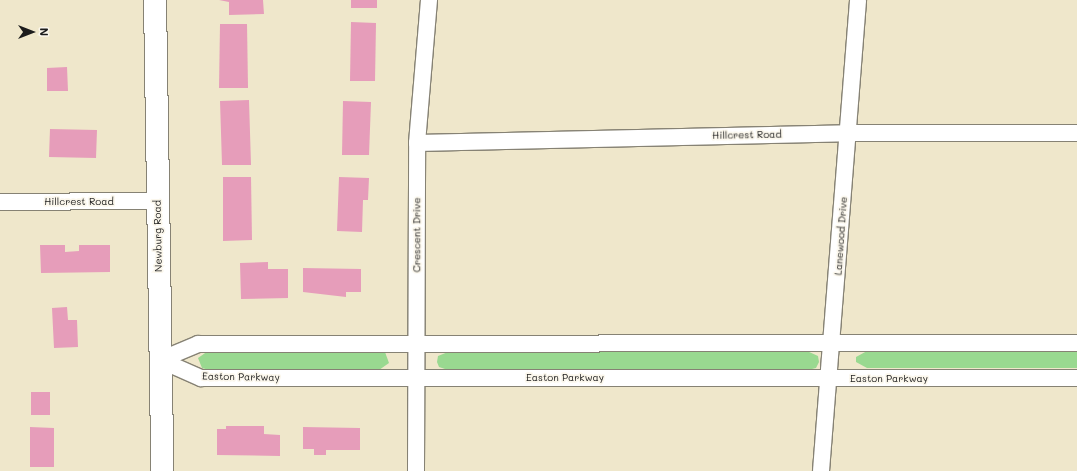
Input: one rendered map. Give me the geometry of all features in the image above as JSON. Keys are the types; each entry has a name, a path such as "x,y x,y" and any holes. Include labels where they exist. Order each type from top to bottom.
{"main road":[{"name":"Newburg Road","path":"155,0 162,471"}],"street":[{"name":"Crescent Drive","path":"416,471 417,143 429,0"},
{"name":"Lanewood Drive","path":"821,471 831,379 858,0"},
{"name":"Hillcrest Road","path":"417,143 848,133 1077,133"},
{"name":"Hillcrest Road","path":"0,202 158,201"},
{"path":"160,360 198,344 1077,343"},
{"name":"Easton Parkway","path":"160,360 201,378 1077,378"}],"green space":[{"path":"1077,350 1077,368 867,368 856,362 856,357 867,351"},
{"path":"208,351 385,352 389,363 379,370 209,370 202,368 198,358"},
{"path":"807,351 818,356 819,362 816,368 808,370 448,370 439,367 437,362 438,356 448,352"}],"building":[{"path":"219,0 263,0 264,14 229,15 229,2"},
{"path":"351,0 377,0 377,8 351,8"},
{"path":"351,22 376,23 375,81 350,81"},
{"path":"220,24 247,24 248,88 219,88"},
{"path":"67,67 68,91 47,91 47,68"},
{"path":"249,100 251,165 222,165 220,101"},
{"path":"343,101 371,102 369,155 342,155"},
{"path":"50,129 97,130 96,158 49,157"},
{"path":"223,177 251,177 252,240 223,241"},
{"path":"339,177 369,178 368,200 363,200 362,232 337,231"},
{"path":"40,245 65,245 65,252 79,251 79,245 110,245 110,272 41,273"},
{"path":"268,262 268,269 288,269 288,298 241,299 240,263"},
{"path":"303,268 361,269 361,292 346,292 346,297 303,292"},
{"path":"67,307 68,320 77,320 78,347 54,348 52,308"},
{"path":"31,392 50,392 50,415 31,415"},
{"path":"226,426 264,426 264,434 280,435 280,456 217,455 217,429 226,429"},
{"path":"30,427 54,428 54,467 30,467"},
{"path":"303,427 360,428 360,450 326,450 326,455 314,455 314,449 303,449"}]}
